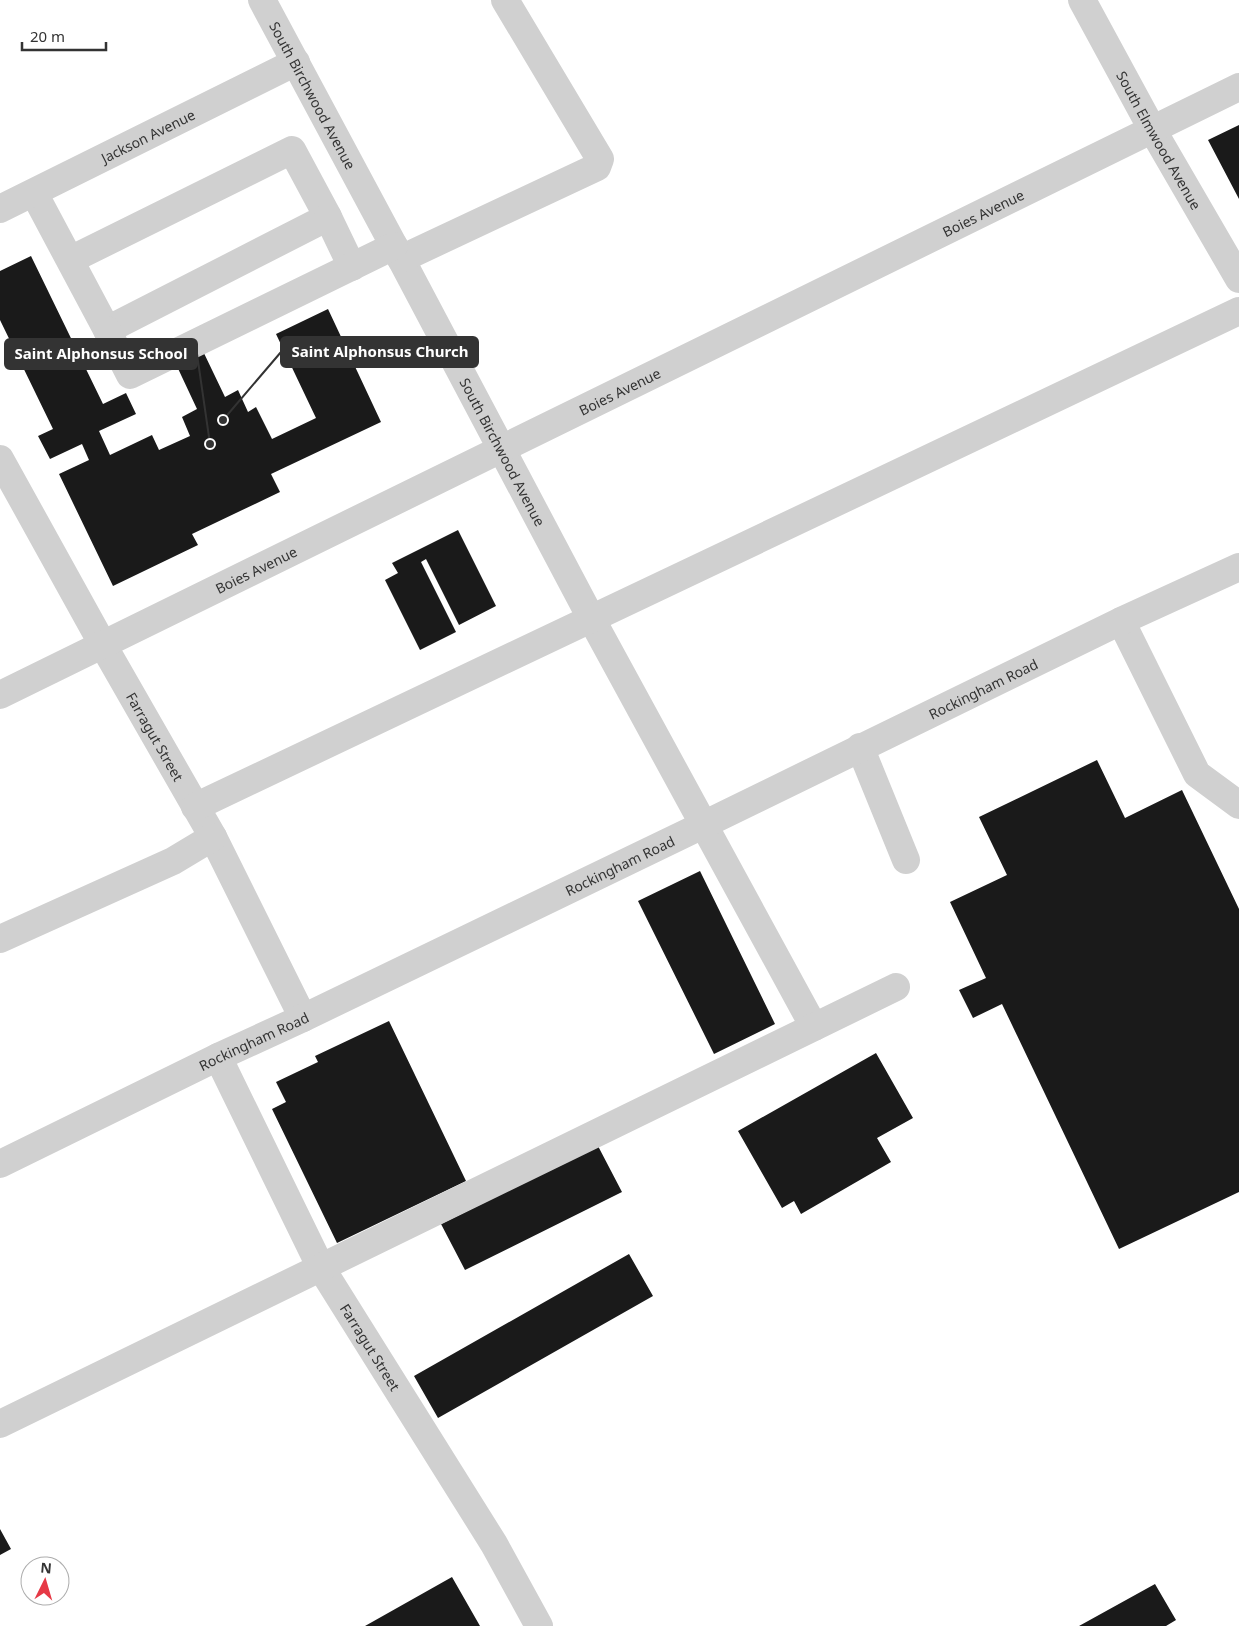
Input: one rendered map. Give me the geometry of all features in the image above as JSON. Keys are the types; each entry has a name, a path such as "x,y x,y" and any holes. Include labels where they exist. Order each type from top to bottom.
{"street":[{"name":"South Birchwood Avenue","path":"262,0 500,449 814,1027"},
{"path":"34,192 130,375 352,267 397,252 597,167 600,159 505,0"},
{"name":"South Elmwood Avenue","path":"1082,0 1152,129 1239,279"},
{"name":"Jackson Avenue","path":"0,209 296,62"},
{"name":"Boies Avenue","path":"0,695 1239,87"},
{"path":"70,260 292,150 352,267"},
{"path":"107,330 328,217"},
{"path":"195,807 1239,311"},
{"name":"Farragut Street","path":"0,459 103,645 213,836 303,1018"},
{"name":"Rockingham Road","path":"0,1164 218,1057 703,825 1120,621 1239,567"},
{"path":"1120,621 1197,774 1239,805"},
{"path":"860,747 906,860"},
{"path":"0,940 173,860 213,836"},
{"path":"0,1424 320,1266 896,988"},
{"name":"Farragut Street","path":"218,1057 320,1266 494,1544 539,1626"}],"building":[{"path":"1239,125 1239,199 1208,140"},
{"path":"31,256 103,404 126,393 136,414 99,431 110,455 152,435 159,450 190,436 182,417 197,409 174,360 201,347 225,397 238,390 248,412 256,407 272,439 316,418 276,334 328,309 381,422 271,474 280,492 192,534 198,545 113,586 59,474 89,460 82,444 50,459 38,436 53,429 0,320 0,271"},
{"path":"458,530 496,606 459,625 426,559 421,562 456,632 420,650 385,580 398,573 392,563"},
{"path":"1097,760 1125,818 1182,790 1239,909 1239,1192 1119,1249 1002,1004 973,1018 959,990 986,978 950,902 1007,875 979,817"},
{"path":"700,871 775,1024 714,1054 638,901"},
{"path":"389,1021 466,1181 337,1243 272,1109 286,1102 276,1082 318,1062 315,1056"},
{"path":"876,1053 913,1118 877,1138 891,1162 801,1214 794,1201 782,1208 738,1131"},
{"path":"598,1146 622,1192 465,1270 441,1224"},
{"path":"629,1254 653,1296 438,1418 414,1376"},
{"path":"0,1529 11,1549 0,1555"},
{"path":"452,1577 480,1626 365,1626"},
{"path":"1155,1584 1176,1620 1166,1626 1079,1626"}],"place":[{"name":"Saint Alphonsus Church","path":"223,420"},
{"name":"Saint Alphonsus School","path":"210,444"}]}
